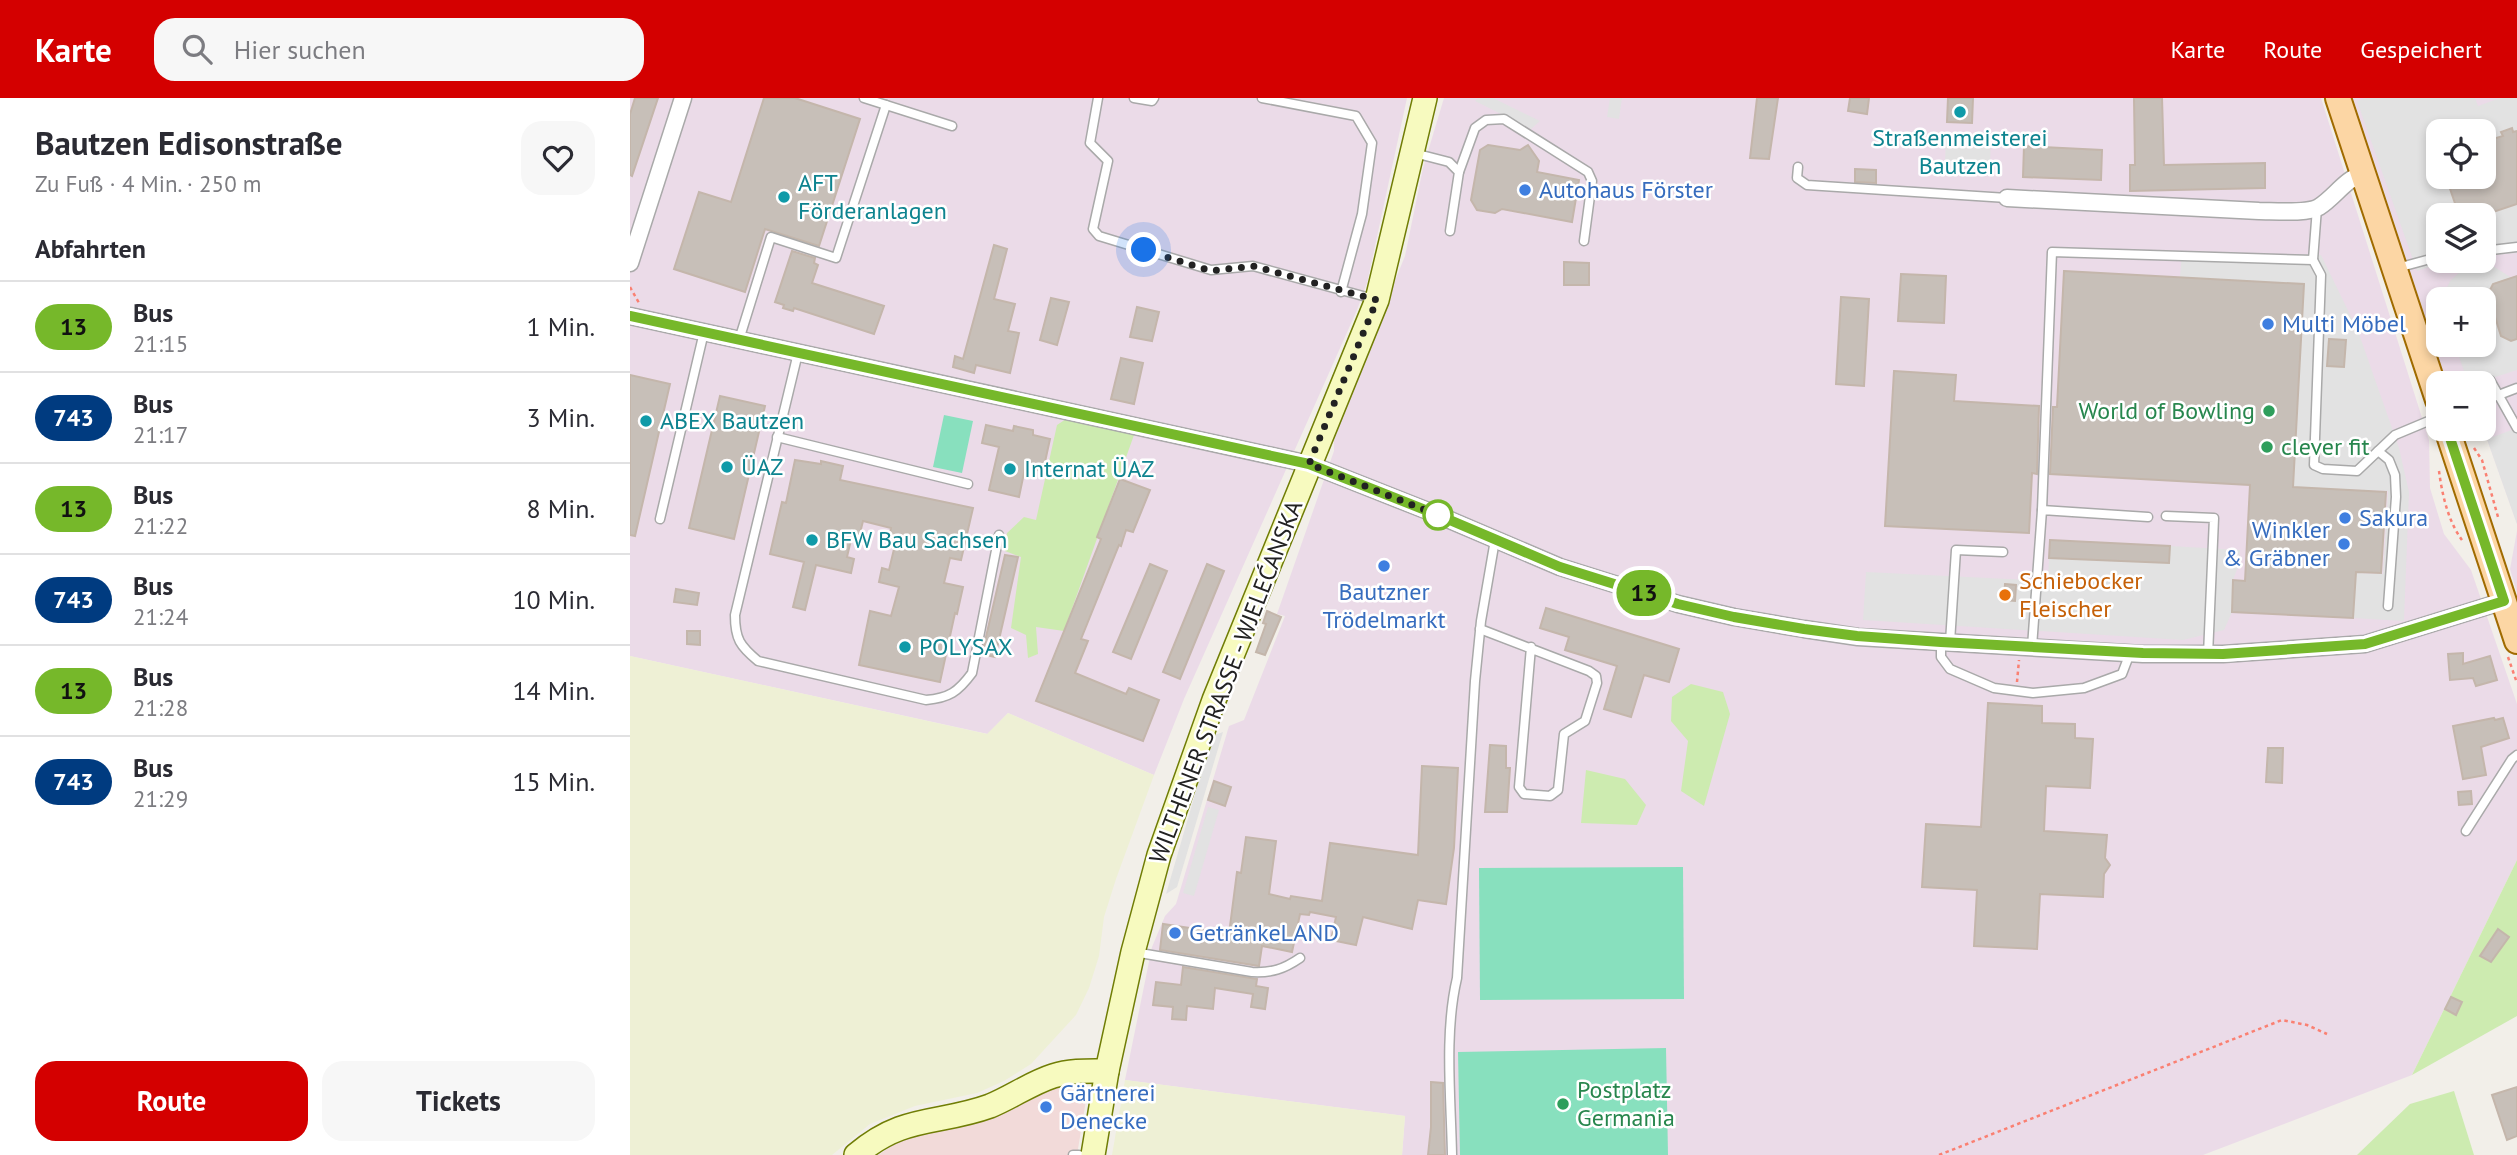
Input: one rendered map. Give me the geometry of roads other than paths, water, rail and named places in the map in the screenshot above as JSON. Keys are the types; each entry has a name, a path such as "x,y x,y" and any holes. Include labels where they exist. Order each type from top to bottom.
{"main road":[{"name":"WILTHENER STRASSE - WJELEĆANSKA","path":"1093,1155 1107,1071 1133,952 1159,855 1214,700 1377,300 1387,267 1424,98"},
{"path":"2338,98 2428,371"},
{"path":"2451,441 2517,641"},
{"path":"856,1155 867,1145 897,1128 991,1105 1053,1076 1069,1072 1107,1071"}],"street":[{"path":"630,263 683,98"},
{"path":"2007,198 2259,211 2317,208 2352,178 2363,174"},
{"path":"637,313 739,340 1309,464 1560,567 1620,586 1734,617 1857,636 2130,653 2208,655 2365,644 2504,601"}],"lane":[{"path":"864,98 952,126"},
{"path":"1098,98 1090,143 1108,161 1093,229 1099,236 1211,271 1253,266 1377,300"},
{"path":"1134,98 1152,101 1154,98"},
{"path":"1262,98 1356,116 1372,143 1362,214 1341,292"},
{"path":"739,340 771,237 836,258 886,105"},
{"path":"1450,231 1459,172 1475,128 1486,120 1504,119 1588,172 1592,181 1584,241"},
{"path":"1411,153 1449,162 1459,172"},
{"path":"1798,167 1797,178 1807,185 2007,198"},
{"path":"2317,208 2313,260 2321,275 2314,465 2323,469 2357,471 2395,435 2426,422"},
{"path":"2496,249 2517,247"},
{"path":"2026,647 2042,510 2052,252 2313,260"},
{"path":"2395,269 2426,260"},
{"path":"660,519 704,332"},
{"path":"798,353 736,615 735,633 743,648 758,661 926,700 944,698 962,687 972,673 999,535"},
{"path":"2496,397 2517,388"},
{"path":"2496,390 2517,428"},
{"path":"777,438 968,484"},
{"path":"2378,451 2389,460 2395,475 2396,497 2388,606"},
{"path":"2042,510 2148,517"},
{"path":"2166,516 2214,518 2208,655"},
{"path":"1452,1155 1452,996 1457,978 1475,681 1480,629 1495,540"},
{"path":"2003,552 1956,550 1946,642 1941,657 1950,669 1994,688 2033,693 2084,688 2122,674 2130,653"},
{"path":"1480,629 1531,647 1596,676 1597,683 1585,721 1564,734 1558,790 1550,796 1524,794 1519,787 1531,647"},
{"path":"2466,831 2517,755"},
{"path":"1133,952 1252,972 1284,968 1300,958"},
{"path":"1073,1155 1079,1155"}],"place":[{"name":"Straßenmeisterei Bautzen","path":"1960,112"},
{"name":"Autohaus Förster","path":"1525,190"},
{"name":"AFT Förderanlagen","path":"784,197"},
{"name":"Multi Möbel","path":"2268,324"},
{"name":"World of Bowling","path":"2269,411"},
{"name":"ABEX Bautzen","path":"646,421"},
{"name":"clever fit","path":"2267,447"},
{"name":"ÜAZ","path":"727,467"},
{"name":"Internat ÜAZ","path":"1010,469"},
{"name":"Sakura","path":"2345,518"},
{"name":"BFW Bau Sachsen","path":"812,540"},
{"name":"Winkler & Gräbner","path":"2344,544"},
{"name":"Bautzner Trödelmarkt","path":"1384,566"},
{"name":"Schiebocker Fleischer","path":"2005,595"},
{"name":"POLYSAX","path":"905,647"},
{"name":"GetränkeLAND","path":"1175,933"},
{"name":"Postplatz Germania","path":"1563,1104"},
{"name":"Gärtnerei Denecke","path":"1046,1107"}]}
